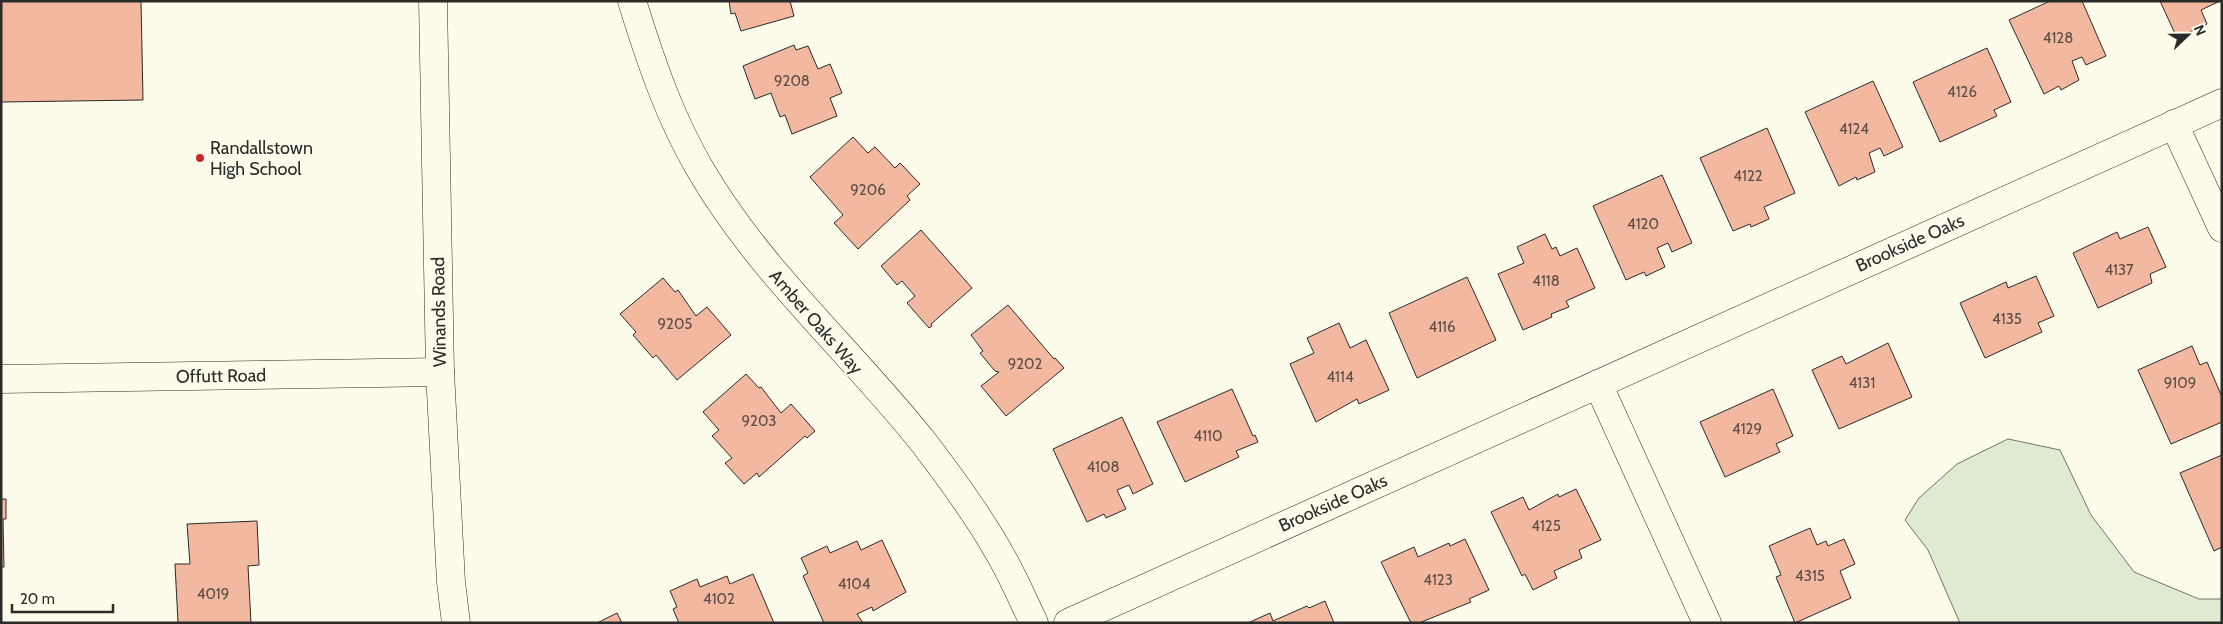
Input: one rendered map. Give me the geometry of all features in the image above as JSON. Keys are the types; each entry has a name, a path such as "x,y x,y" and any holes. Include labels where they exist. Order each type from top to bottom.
{"street":[{"name":"Winands Road","path":"434,1 440,372 451,582 456,623"},
{"name":"Amber Oaks Way","path":"632,1 651,62 674,119 714,191 772,273 923,442 967,500 998,549 1034,623"},
{"name":"Brookside Oaks","path":"1068,623 2222,103"},
{"path":"2174,124 2222,228"},
{"name":"Offutt Road","path":"1,379 440,372"},
{"path":"1598,384 1707,623"}],"green space":[{"path":"2008,439 2060,450 2091,515 2134,572 2199,599 2222,599 2222,623 1960,623 1928,550 1905,520 1919,498 1957,464"}],"building":[{"path":"1,1 141,1 143,100 1,102"},
{"path":"729,1 790,1 794,16 741,31 735,13 731,14"},
{"path":"2050,1 2082,1 2106,56 2086,65 2082,57 2072,61 2079,80 2061,90 2059,86 2044,94 2009,20"},
{"path":"2160,1 2220,1 2201,10 2207,24 2177,38"},
{"path":"794,45 796,50 808,46 818,69 830,64 842,93 830,98 837,116 792,134 785,115 780,117 771,93 755,99 743,66"},
{"path":"1987,48 2011,102 1994,110 1997,116 1940,142 1913,82"},
{"path":"1873,81 1903,147 1884,156 1880,148 1869,153 1875,172 1857,180 1856,177 1839,186 1805,112"},
{"path":"1767,128 1795,193 1764,207 1769,219 1751,227 1750,224 1733,231 1700,158"},
{"path":"853,137 868,153 875,147 895,168 900,163 920,184 907,196 910,200 858,249 834,223 843,215 810,177"},
{"path":"1662,175 1692,243 1672,252 1668,243 1657,248 1665,267 1646,276 1644,272 1626,280 1593,206"},
{"path":"2148,227 2166,267 2150,274 2152,283 2098,308 2073,253 2117,232 2120,239"},
{"path":"921,230 972,288 931,324 932,326 929,328 907,303 915,296 902,281 897,285 881,266"},
{"path":"1545,234 1552,249 1556,247 1560,256 1577,248 1595,288 1566,301 1569,307 1551,314 1552,317 1523,330 1498,274 1524,263 1517,247"},
{"path":"2036,276 2054,316 2038,323 2042,332 1985,358 1960,303 2006,282 2008,288"},
{"path":"1467,277 1496,340 1417,378 1389,313"},
{"path":"663,278 675,292 678,290 696,316 707,307 731,335 677,380 656,355 653,358 633,335 636,332 620,314"},
{"path":"1008,305 1064,368 1006,416 981,386 999,372 995,371 980,353 983,351 971,335"},
{"path":"1339,323 1350,348 1366,340 1389,390 1359,404 1357,399 1316,422 1290,364 1314,353 1307,338"},
{"path":"1888,343 1912,397 1839,429 1812,370 1842,356 1846,364"},
{"path":"2192,346 2200,365 2207,362 2222,397 2222,422 2171,444 2138,370"},
{"path":"746,374 759,388 761,387 781,413 791,404 815,431 807,438 805,436 759,477 757,473 744,484 725,463 732,458 712,436 719,430 703,412"},
{"path":"1232,389 1253,436 1255,435 1258,442 1236,451 1239,457 1185,482 1157,422"},
{"path":"1773,389 1793,436 1776,444 1780,452 1725,477 1700,422"},
{"path":"1122,417 1153,484 1133,494 1129,485 1117,490 1126,509 1106,518 1104,514 1087,522 1053,449"},
{"path":"2222,455 2222,547 2214,551 2180,473"},
{"path":"1576,489 1601,540 1579,550 1582,558 1554,571 1557,578 1533,590 1525,574 1522,576 1491,512 1523,497 1529,510 1558,494 1559,497"},
{"path":"1,499 6,499 6,519 3,519 4,567 1,567"},
{"path":"257,521 259,565 248,566 251,623 178,623 175,564 190,564 187,524"},
{"path":"1810,528 1817,545 1826,541 1828,546 1844,539 1855,564 1840,571 1851,598 1795,623 1776,577 1781,575 1769,546"},
{"path":"1465,539 1489,590 1469,599 1471,602 1419,623 1411,623 1381,562 1414,547 1418,557 1449,543 1450,546"},
{"path":"882,540 906,592 873,611 872,607 857,614 863,623 824,623 803,576 808,573 801,558 827,546 830,553 857,541 861,550"},
{"path":"753,574 774,623 679,623 673,609 677,607 670,591 697,579 700,587 727,576 730,584"},
{"path":"1325,601 1334,623 1248,623 1270,613 1273,621 1307,606 1309,608"},
{"path":"617,613 622,623 597,623"}],"place":[{"name":"Randallstown High School","path":"200,158"}]}
